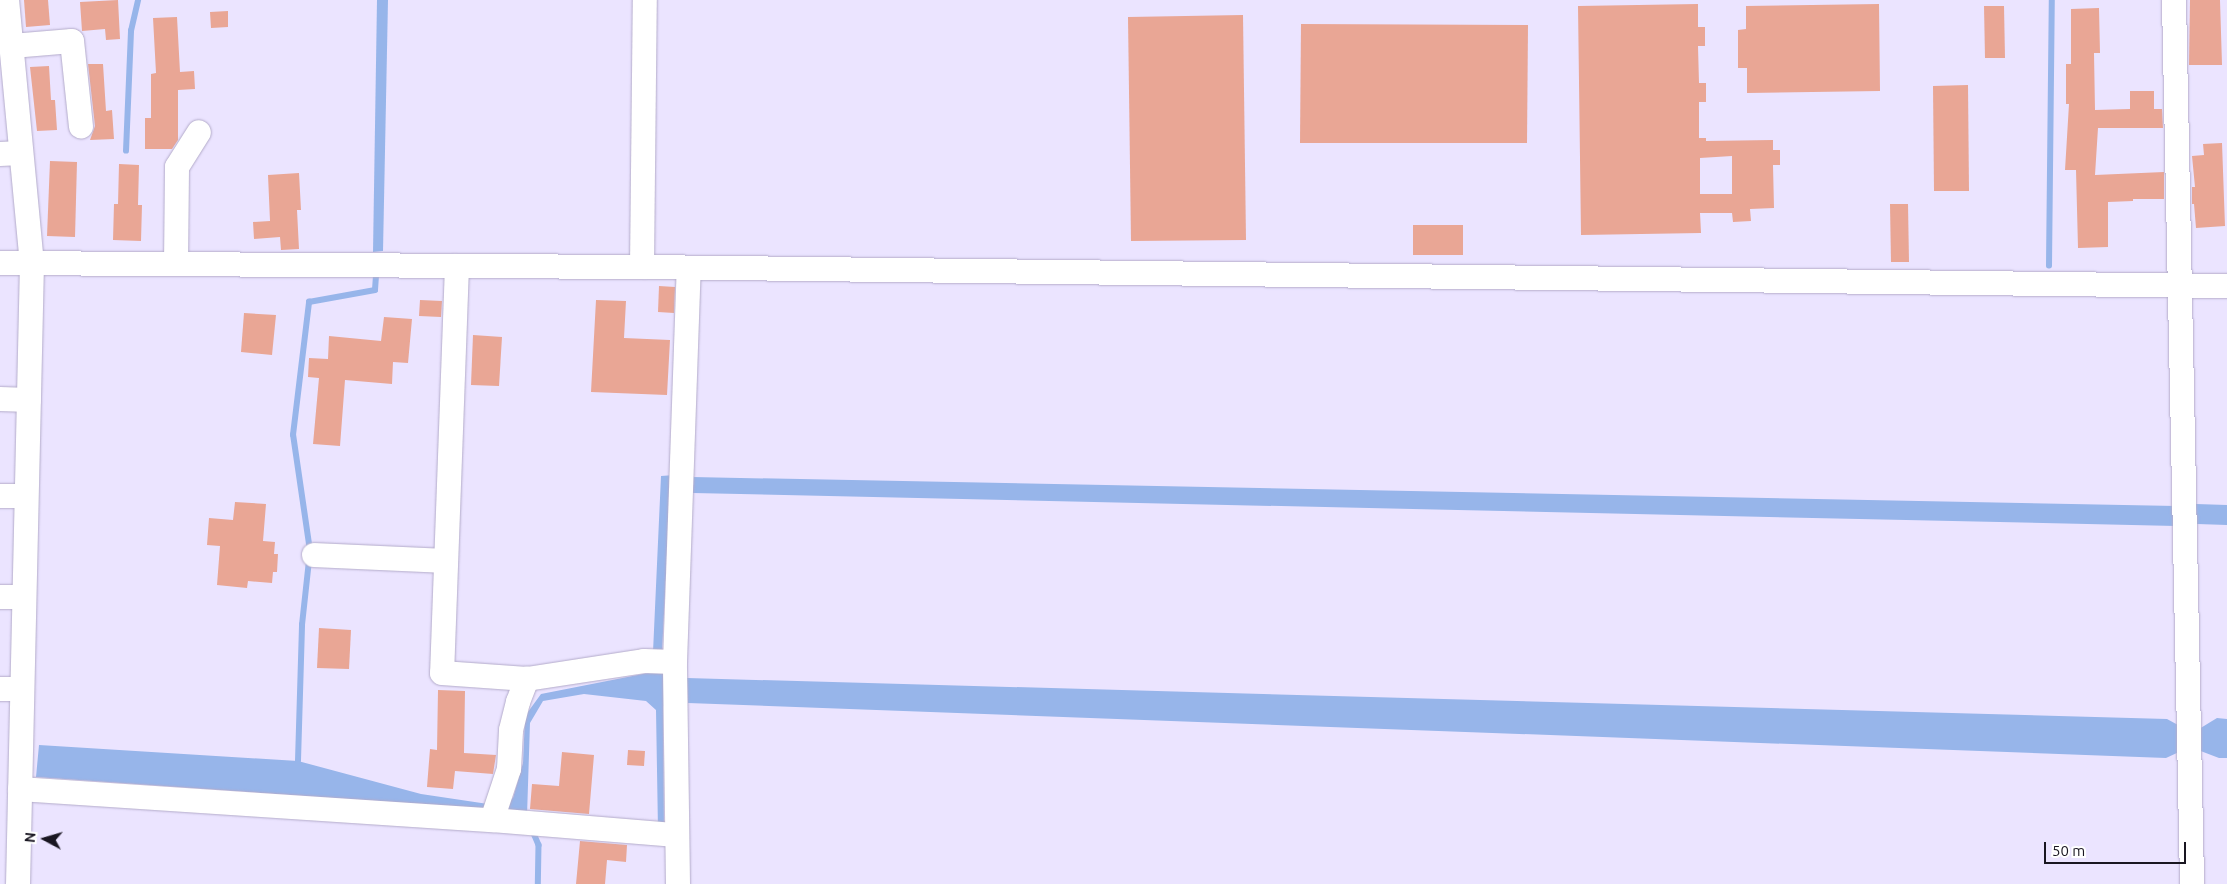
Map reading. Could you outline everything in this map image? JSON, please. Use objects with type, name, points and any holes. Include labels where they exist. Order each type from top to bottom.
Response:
[{"type":"street","points":[[7,0],[10,154],[32,262],[24,597],[11,689],[20,789],[18,884]]},
{"type":"street","points":[[2174,0],[2192,884]]},
{"type":"street","points":[[642,267],[645,1]]},
{"type":"street","points":[[7,43],[72,41],[80,127]]},
{"type":"street","points":[[176,264],[177,167],[199,132]]},
{"type":"street","points":[[0,263],[642,267],[2227,286]]},
{"type":"street","points":[[456,266],[442,673],[527,679],[644,661],[675,662]]},
{"type":"street","points":[[678,884],[675,662],[689,268]]},
{"type":"street","points":[[0,399],[29,400]]},
{"type":"street","points":[[0,496],[26,496]]},
{"type":"street","points":[[314,555],[446,561]]},
{"type":"street","points":[[0,597],[24,597]]},
{"type":"street","points":[[492,820],[509,769],[511,730],[518,702],[527,679]]},
{"type":"street","points":[[20,789],[492,820],[676,835]]},
{"type":"water","points":[[377,0],[388,0],[383,251],[373,252]]},
{"type":"water","points":[[675,475],[670,497],[662,652],[653,652],[661,476]]},
{"type":"water","points":[[692,477],[2176,506],[2176,526],[693,493]]},
{"type":"water","points":[[2196,504],[2227,505],[2227,525],[2197,524]]},
{"type":"water","points":[[663,670],[669,701],[663,707],[664,830],[658,830],[656,710],[646,701],[584,694],[543,701],[530,723],[527,816],[499,810],[501,804],[513,798],[523,763],[525,716],[541,694]]},
{"type":"water","points":[[687,678],[2167,719],[2178,725],[2179,752],[2166,758],[688,703]]},
{"type":"water","points":[[2217,718],[2227,719],[2227,758],[2219,758],[2198,750],[2199,729]]},
{"type":"water","points":[[39,745],[298,761],[421,794],[488,804],[487,809],[36,777]]},
{"type":"building","points":[[24,0],[48,0],[50,25],[26,27]]},
{"type":"building","points":[[118,0],[120,39],[106,40],[105,29],[82,31],[80,2]]},
{"type":"building","points":[[2190,0],[2220,0],[2222,65],[2189,65]]},
{"type":"building","points":[[1698,4],[1698,27],[1705,27],[1705,46],[1698,46],[1699,83],[1706,83],[1706,102],[1699,102],[1699,138],[1706,138],[1706,141],[1773,140],[1773,150],[1780,150],[1780,165],[1773,165],[1774,208],[1750,209],[1751,221],[1733,222],[1732,213],[1700,213],[1701,233],[1581,235],[1578,6]],"holes":[[[1732,156],[1732,194],[1700,194],[1700,158]]]},
{"type":"building","points":[[1879,4],[1880,91],[1747,93],[1747,68],[1738,68],[1738,30],[1746,29],[1746,6]]},
{"type":"building","points":[[1984,6],[2004,6],[2005,58],[1985,58]]},
{"type":"building","points":[[2099,8],[2100,53],[2094,53],[2095,110],[2130,109],[2130,91],[2154,91],[2154,109],[2162,109],[2163,128],[2098,128],[2095,175],[2164,172],[2164,199],[2133,199],[2133,201],[2108,202],[2108,247],[2078,248],[2076,170],[2065,170],[2069,104],[2066,104],[2066,64],[2071,64],[2071,9]]},
{"type":"building","points":[[228,11],[228,27],[211,28],[210,12]]},
{"type":"building","points":[[1243,15],[1246,240],[1131,241],[1128,17]]},
{"type":"building","points":[[177,17],[180,72],[194,71],[195,89],[178,90],[178,140],[172,149],[145,149],[145,118],[151,118],[151,74],[156,73],[153,18]]},
{"type":"building","points":[[1301,24],[1528,25],[1527,143],[1300,143]]},
{"type":"building","points":[[88,64],[103,64],[106,111],[112,110],[114,139],[90,140],[95,126]]},
{"type":"building","points":[[49,66],[51,100],[55,100],[57,130],[37,131],[30,67]]},
{"type":"building","points":[[1968,85],[1969,191],[1934,191],[1933,86]]},
{"type":"building","points":[[2222,143],[2225,226],[2196,228],[2194,204],[2192,204],[2192,187],[2195,187],[2192,156],[2204,155],[2203,144]]},
{"type":"building","points":[[50,161],[77,162],[75,237],[47,236]]},
{"type":"building","points":[[119,164],[139,165],[138,205],[142,205],[141,241],[113,240],[114,204],[118,204]]},
{"type":"building","points":[[299,173],[301,210],[297,210],[299,249],[281,250],[280,237],[254,239],[253,222],[270,221],[268,175]]},
{"type":"building","points":[[1890,204],[1908,204],[1909,262],[1891,262]]},
{"type":"building","points":[[1413,225],[1463,225],[1463,255],[1413,255]]},
{"type":"building","points":[[659,286],[675,287],[674,313],[658,312]]},
{"type":"building","points":[[420,300],[442,301],[441,317],[419,316]]},
{"type":"building","points":[[596,300],[626,301],[624,338],[670,340],[667,395],[591,392]]},
{"type":"building","points":[[244,313],[276,315],[272,355],[241,352]]},
{"type":"building","points":[[384,317],[412,319],[408,363],[393,362],[392,384],[345,380],[340,446],[313,444],[319,378],[308,377],[309,358],[328,359],[329,336],[381,341]]},
{"type":"building","points":[[473,335],[502,337],[499,386],[471,385]]},
{"type":"building","points":[[235,502],[266,504],[263,541],[275,542],[274,554],[278,554],[277,572],[273,572],[272,583],[248,581],[247,588],[217,585],[220,546],[207,545],[209,518],[233,520]]},
{"type":"building","points":[[319,628],[351,630],[349,669],[317,668]]},
{"type":"building","points":[[438,690],[465,691],[464,753],[496,755],[493,774],[455,771],[453,789],[427,787],[430,749],[437,750]]},
{"type":"building","points":[[628,750],[645,751],[644,766],[627,765]]},
{"type":"building","points":[[562,752],[594,755],[589,814],[530,809],[532,784],[559,786]]},
{"type":"building","points":[[580,841],[627,845],[626,862],[607,860],[605,884],[576,884]]},
{"type":"waterway","points":[[126,151],[131,31],[138,0]]},
{"type":"waterway","points":[[2049,266],[2052,0]]},
{"type":"waterway","points":[[298,761],[302,625],[310,551],[293,435],[309,302],[375,290],[376,276]]},
{"type":"waterway","points":[[533,831],[539,845],[538,884]]}]
